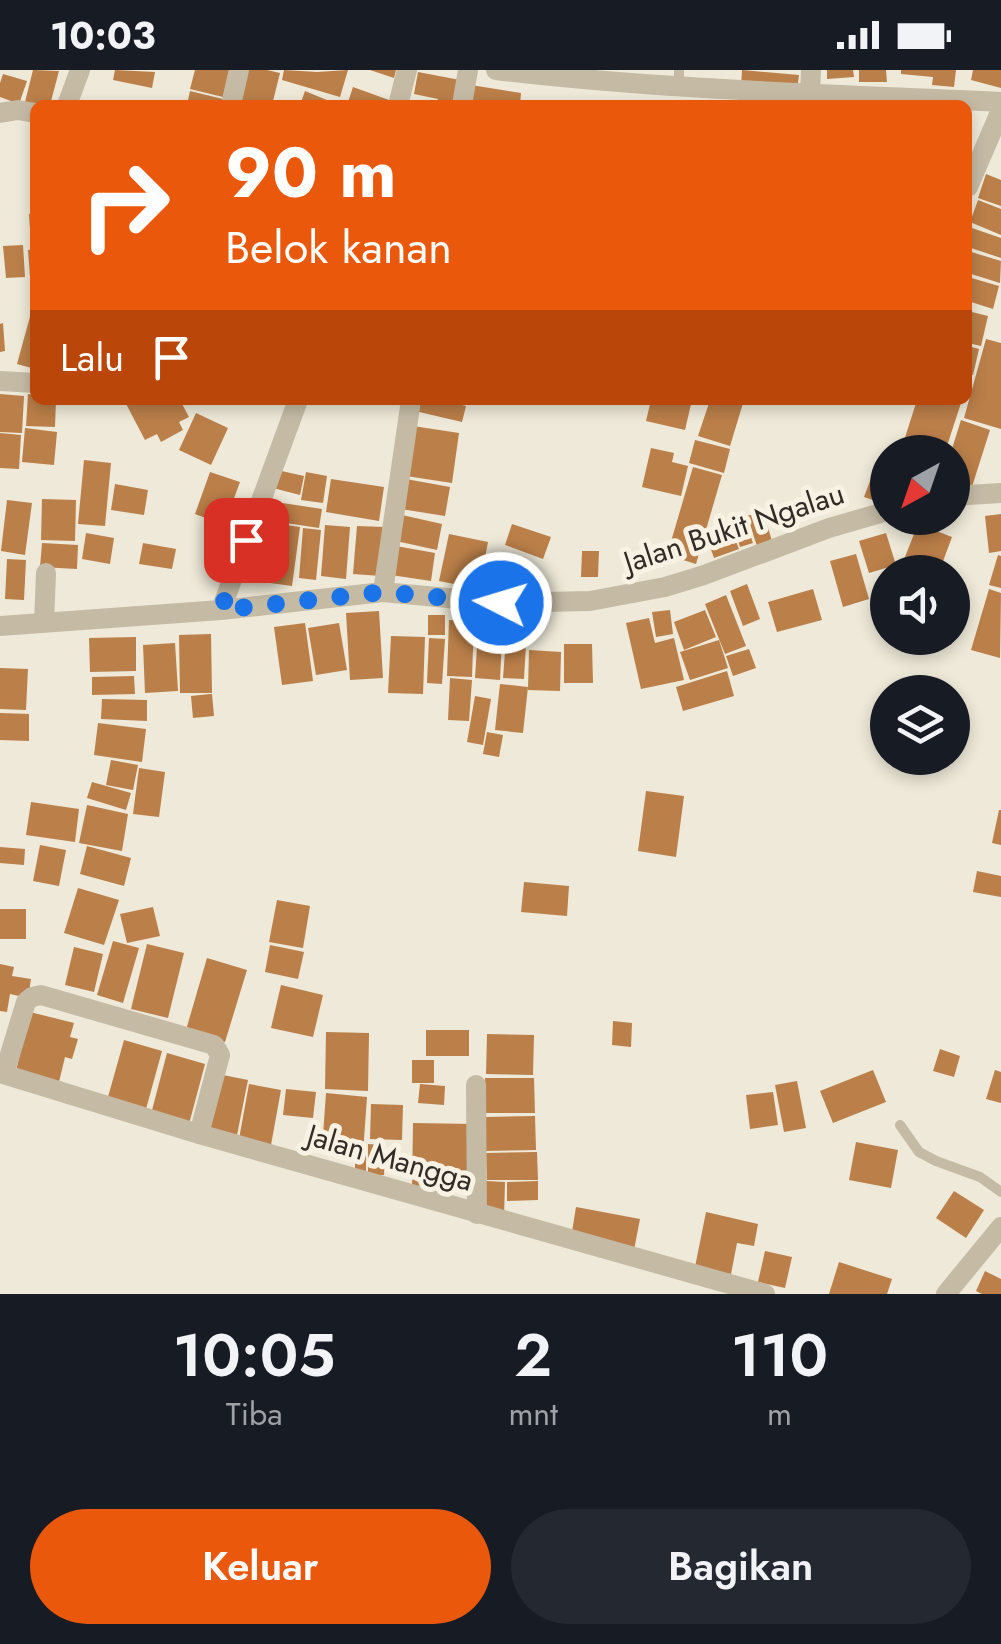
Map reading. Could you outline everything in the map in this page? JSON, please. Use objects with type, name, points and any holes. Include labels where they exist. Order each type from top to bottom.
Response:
[{"type":"street","points":[[69,100],[80,70]]},
{"type":"street","points":[[231,100],[239,70]]},
{"type":"street","points":[[399,100],[407,70]]},
{"type":"street","points":[[463,100],[468,70]]},
{"type":"street","points":[[496,70],[679,78],[874,100]]},
{"type":"street","points":[[810,94],[811,70]]},
{"type":"street","points":[[972,102],[1001,102]]},
{"type":"street","points":[[972,179],[1001,110]]},
{"type":"street","points":[[0,113],[30,112]]},
{"type":"street","points":[[0,382],[30,384]]},
{"type":"street","points":[[221,610],[296,405]]},
{"type":"street","points":[[383,592],[409,405]]},
{"type":"street","points":[[970,495],[1001,493]]},
{"type":"street","name":"Jalan Bukit Ngalau","points":[[0,626],[221,610],[383,592],[501,603],[590,601],[704,575],[870,516]]},
{"type":"street","points":[[44,623],[46,573]]},
{"type":"street","points":[[2,1073],[26,1002],[42,994],[214,1046],[220,1055],[199,1134]]},
{"type":"street","name":"Jalan Mangga","points":[[2,1073],[199,1134],[766,1294]]},
{"type":"street","points":[[476,1084],[477,1214]]},
{"type":"street","points":[[946,1294],[1001,1227]]},
{"type":"lane","points":[[900,1125],[919,1152],[980,1177],[1001,1192]]},
{"type":"building","points":[[33,70],[59,71],[51,100],[30,100],[30,106],[24,106]]},
{"type":"building","points":[[115,70],[155,72],[152,88],[113,80]]},
{"type":"building","points":[[195,70],[229,70],[223,97],[190,89]]},
{"type":"building","points":[[247,70],[280,73],[273,100],[240,100]]},
{"type":"building","points":[[284,70],[348,70],[340,97],[282,80]]},
{"type":"building","points":[[370,70],[396,70],[394,78]]},
{"type":"building","points":[[742,70],[799,75],[797,91],[741,87]]},
{"type":"building","points":[[827,70],[853,70],[854,77],[827,79]]},
{"type":"building","points":[[859,70],[886,70],[887,82],[859,82]]},
{"type":"building","points":[[901,70],[956,70],[954,87],[932,85],[933,77],[901,74]]},
{"type":"building","points":[[973,70],[1001,70],[1001,88],[971,80]]},
{"type":"building","points":[[418,72],[460,80],[456,100],[414,94]]},
{"type":"building","points":[[3,74],[27,81],[19,104],[0,97]]},
{"type":"building","points":[[471,85],[521,93],[520,100],[469,100]]},
{"type":"building","points":[[353,87],[389,100],[349,100]]},
{"type":"building","points":[[190,91],[223,99],[223,100],[188,100]]},
{"type":"building","points":[[305,91],[327,100],[302,100]]},
{"type":"building","points":[[986,174],[1001,180],[1001,206],[978,198]]},
{"type":"building","points":[[978,200],[1001,209],[1001,235],[972,223]]},
{"type":"building","points":[[972,228],[1001,238],[1001,258],[972,248]]},
{"type":"building","points":[[23,245],[25,277],[6,278],[3,246]]},
{"type":"building","points":[[972,252],[1001,261],[1000,283],[972,274]]},
{"type":"building","points":[[972,278],[999,286],[993,309],[972,302]]},
{"type":"building","points":[[972,312],[988,316],[981,346],[972,344]]},
{"type":"building","points":[[30,317],[30,368],[17,364]]},
{"type":"building","points":[[3,323],[5,351],[0,352],[0,324]]},
{"type":"building","points":[[986,339],[1001,343],[1001,429],[964,418],[968,405],[972,405],[972,389]]},
{"type":"building","points":[[972,347],[979,349],[972,375]]},
{"type":"building","points":[[0,394],[24,396],[22,433],[0,432]]},
{"type":"building","points":[[28,394],[30,405],[56,405],[55,427],[26,426]]},
{"type":"building","points":[[127,405],[183,405],[189,417],[179,422],[183,430],[161,442],[157,434],[145,440]]},
{"type":"building","points":[[417,405],[466,406],[462,422],[415,411]]},
{"type":"building","points":[[650,405],[691,405],[685,430],[646,421]]},
{"type":"building","points":[[708,405],[742,405],[730,446],[698,436]]},
{"type":"building","points":[[915,405],[960,405],[951,435],[906,435]]},
{"type":"building","points":[[196,413],[228,428],[211,465],[179,450]]},
{"type":"building","points":[[961,420],[990,430],[970,493],[970,435],[956,435]]},
{"type":"building","points":[[413,426],[459,433],[452,483],[406,476]]},
{"type":"building","points":[[25,428],[57,432],[54,465],[22,462]]},
{"type":"building","points":[[0,433],[21,435],[19,469],[0,468]]},
{"type":"building","points":[[695,440],[730,449],[724,473],[689,463]]},
{"type":"building","points":[[651,448],[674,453],[672,462],[688,466],[681,496],[642,487]]},
{"type":"building","points":[[84,460],[111,463],[105,526],[78,524]]},
{"type":"building","points":[[693,467],[722,475],[696,564],[667,555]]},
{"type":"building","points":[[277,470],[304,476],[300,495],[273,488]]},
{"type":"building","points":[[210,472],[240,482],[224,525],[195,514]]},
{"type":"building","points":[[306,472],[327,476],[323,503],[301,500]]},
{"type":"building","points":[[331,479],[384,487],[379,521],[326,512]]},
{"type":"building","points":[[406,479],[450,487],[445,516],[401,509]]},
{"type":"building","points":[[115,484],[148,490],[144,515],[111,510]]},
{"type":"building","points":[[42,499],[76,500],[75,541],[41,540]]},
{"type":"building","points":[[7,500],[32,503],[25,555],[1,551]]},
{"type":"building","points":[[276,502],[322,509],[319,528],[273,521]]},
{"type":"building","points":[[763,511],[772,541],[757,546],[747,516]]},
{"type":"building","points":[[1001,514],[1001,551],[989,553],[985,516]]},
{"type":"building","points":[[402,515],[442,524],[437,550],[396,541]]},
{"type":"building","points":[[744,517],[753,543],[740,547],[732,521]]},
{"type":"building","points":[[256,521],[300,527],[292,586],[248,580]]},
{"type":"building","points":[[728,521],[739,549],[714,558],[708,541],[716,539],[711,527]]},
{"type":"building","points":[[512,524],[551,537],[543,559],[505,545]]},
{"type":"building","points":[[325,525],[350,527],[346,579],[321,576]]},
{"type":"building","points":[[357,526],[384,527],[381,576],[353,574]]},
{"type":"building","points":[[303,528],[321,530],[316,580],[299,578]]},
{"type":"building","points":[[86,533],[114,538],[110,564],[82,559]]},
{"type":"building","points":[[449,534],[488,542],[479,589],[439,581]]},
{"type":"building","points":[[887,535],[893,555],[870,555],[869,573],[859,541]]},
{"type":"building","points":[[914,535],[952,537],[945,555],[906,555]]},
{"type":"building","points":[[42,543],[78,545],[77,569],[40,567]]},
{"type":"building","points":[[143,543],[176,549],[172,569],[139,564]]},
{"type":"building","points":[[396,546],[435,553],[431,581],[391,575]]},
{"type":"building","points":[[582,551],[599,551],[598,577],[581,577]]},
{"type":"building","points":[[856,554],[869,599],[843,607],[830,561]]},
{"type":"building","points":[[998,555],[1001,556],[1001,588],[989,585]]},
{"type":"building","points":[[7,559],[26,560],[24,600],[5,599]]},
{"type":"building","points":[[747,584],[760,619],[743,626],[730,591]]},
{"type":"building","points":[[813,589],[822,620],[777,632],[768,602]]},
{"type":"building","points":[[989,589],[1001,593],[1000,658],[971,650]]},
{"type":"building","points":[[726,595],[746,646],[725,654],[705,604]]},
{"type":"building","points":[[670,610],[673,634],[656,637],[652,612]]},
{"type":"building","points":[[705,610],[716,637],[684,650],[674,622]]},
{"type":"building","points":[[379,611],[383,678],[350,680],[346,613]]},
{"type":"building","points":[[428,615],[445,615],[445,635],[428,635]]},
{"type":"building","points":[[479,616],[503,618],[500,680],[475,678]]},
{"type":"building","points":[[649,618],[655,643],[674,638],[684,680],[641,689],[626,623]]},
{"type":"building","points":[[449,620],[474,621],[472,677],[447,676]]},
{"type":"building","points":[[305,623],[313,681],[282,685],[274,627]]},
{"type":"building","points":[[339,623],[347,670],[316,675],[308,628]]},
{"type":"building","points":[[507,625],[527,626],[524,679],[503,678]]},
{"type":"building","points":[[211,634],[212,693],[180,693],[179,635]]},
{"type":"building","points":[[391,636],[425,637],[423,694],[388,693]]},
{"type":"building","points":[[136,637],[136,671],[90,672],[89,638]]},
{"type":"building","points":[[429,638],[445,639],[442,684],[427,683]]},
{"type":"building","points":[[719,640],[728,668],[690,680],[680,652]]},
{"type":"building","points":[[175,643],[178,691],[145,693],[143,645]]},
{"type":"building","points":[[564,644],[592,644],[593,683],[564,683]]},
{"type":"building","points":[[749,649],[756,668],[733,676],[726,656]]},
{"type":"building","points":[[529,650],[561,652],[560,691],[528,690]]},
{"type":"building","points":[[0,668],[28,669],[26,710],[0,709]]},
{"type":"building","points":[[727,671],[734,696],[683,711],[676,687]]},
{"type":"building","points":[[134,676],[135,694],[92,695],[92,677]]},
{"type":"building","points":[[450,678],[472,680],[469,721],[448,720]]},
{"type":"building","points":[[500,684],[528,687],[523,733],[495,730]]},
{"type":"building","points":[[212,694],[214,716],[193,718],[191,696]]},
{"type":"building","points":[[475,696],[491,699],[483,745],[467,742]]},
{"type":"building","points":[[102,699],[147,700],[147,721],[101,719]]},
{"type":"building","points":[[0,713],[29,714],[29,741],[0,740]]},
{"type":"building","points":[[98,723],[146,729],[142,762],[94,755]]},
{"type":"building","points":[[487,732],[503,735],[499,757],[483,754]]},
{"type":"building","points":[[111,760],[138,765],[133,790],[106,785]]},
{"type":"building","points":[[139,768],[165,772],[159,817],[133,814]]},
{"type":"building","points":[[92,782],[131,793],[126,810],[87,798]]},
{"type":"building","points":[[646,791],[684,796],[676,857],[638,851]]},
{"type":"building","points":[[31,802],[79,809],[75,842],[26,835]]},
{"type":"building","points":[[87,805],[128,814],[122,851],[79,843]]},
{"type":"building","points":[[1001,810],[1001,845],[992,843]]},
{"type":"building","points":[[40,845],[66,850],[59,886],[33,881]]},
{"type":"building","points":[[87,846],[131,858],[124,886],[80,874]]},
{"type":"building","points":[[0,847],[25,849],[24,865],[0,863]]},
{"type":"building","points":[[977,871],[1001,876],[1001,897],[973,892]]},
{"type":"building","points":[[524,882],[569,886],[567,916],[521,912]]},
{"type":"building","points":[[78,888],[119,900],[104,945],[64,933]]},
{"type":"building","points":[[277,900],[310,906],[303,948],[269,942]]},
{"type":"building","points":[[153,907],[160,936],[127,943],[120,914]]},
{"type":"building","points":[[0,909],[26,909],[26,939],[0,939]]},
{"type":"building","points":[[113,941],[139,948],[123,1003],[97,995]]},
{"type":"building","points":[[147,944],[184,953],[168,1018],[131,1009]]},
{"type":"building","points":[[270,945],[304,952],[298,979],[265,972]]},
{"type":"building","points":[[74,947],[103,954],[94,992],[65,985]]},
{"type":"building","points":[[207,958],[247,970],[225,1042],[186,1030]]},
{"type":"building","points":[[0,964],[14,967],[12,976],[31,979],[28,998],[10,994],[7,1012],[0,1011]]},
{"type":"building","points":[[281,985],[323,995],[313,1037],[271,1028]]},
{"type":"building","points":[[30,1012],[74,1023],[70,1037],[78,1039],[72,1059],[65,1057],[59,1082],[16,1071]]},
{"type":"building","points":[[613,1021],[632,1023],[631,1047],[612,1045]]},
{"type":"building","points":[[426,1030],[469,1030],[469,1056],[426,1056]]},
{"type":"building","points":[[326,1032],[369,1033],[368,1091],[325,1089]]},
{"type":"building","points":[[487,1034],[534,1035],[533,1075],[486,1074]]},
{"type":"building","points":[[124,1040],[162,1051],[146,1109],[108,1097]]},
{"type":"building","points":[[940,1049],[960,1056],[954,1077],[933,1071]]},
{"type":"building","points":[[167,1053],[205,1064],[189,1124],[151,1114]]},
{"type":"building","points":[[412,1060],[434,1060],[434,1083],[412,1083]]},
{"type":"building","points":[[873,1070],[886,1102],[833,1123],[820,1091]]},
{"type":"building","points":[[995,1070],[1001,1072],[1001,1103],[986,1099]]},
{"type":"building","points":[[218,1074],[248,1080],[237,1135],[207,1129]]},
{"type":"building","points":[[485,1078],[534,1078],[535,1113],[486,1113]]},
{"type":"building","points":[[797,1081],[806,1128],[784,1132],[775,1085]]},
{"type":"building","points":[[249,1084],[281,1090],[271,1145],[239,1139]]},
{"type":"building","points":[[420,1084],[445,1086],[444,1105],[418,1103]]},
{"type":"building","points":[[286,1089],[316,1092],[313,1118],[283,1115]]},
{"type":"building","points":[[773,1092],[778,1125],[750,1129],[746,1095]]},
{"type":"building","points":[[326,1093],[367,1097],[363,1153],[322,1149]]},
{"type":"building","points":[[371,1104],[403,1105],[402,1140],[370,1139]]},
{"type":"building","points":[[535,1116],[536,1150],[486,1151],[485,1117]]},
{"type":"building","points":[[413,1123],[473,1124],[472,1191],[412,1190]]},
{"type":"building","points":[[856,1142],[898,1150],[891,1188],[849,1180]]},
{"type":"building","points":[[368,1144],[385,1145],[384,1175],[368,1175]]},
{"type":"building","points":[[537,1152],[538,1180],[487,1180],[486,1153]]},
{"type":"building","points":[[355,1154],[366,1155],[366,1173],[355,1173]]},
{"type":"building","points":[[486,1181],[505,1182],[504,1217],[485,1216]]},
{"type":"building","points":[[538,1181],[538,1200],[507,1201],[507,1182]]},
{"type":"building","points":[[954,1191],[984,1210],[966,1238],[936,1218]]},
{"type":"building","points":[[576,1207],[640,1219],[634,1250],[571,1238]]},
{"type":"building","points":[[706,1212],[758,1224],[754,1246],[737,1243],[731,1274],[695,1267]]},
{"type":"building","points":[[765,1251],[792,1257],[785,1288],[758,1282]]},
{"type":"building","points":[[839,1262],[892,1279],[887,1294],[829,1294]]},
{"type":"building","points":[[985,1271],[1001,1279],[1001,1294],[976,1291]]},
{"type":"route","points":[[246,540],[221,610],[383,592],[501,603]]}]
